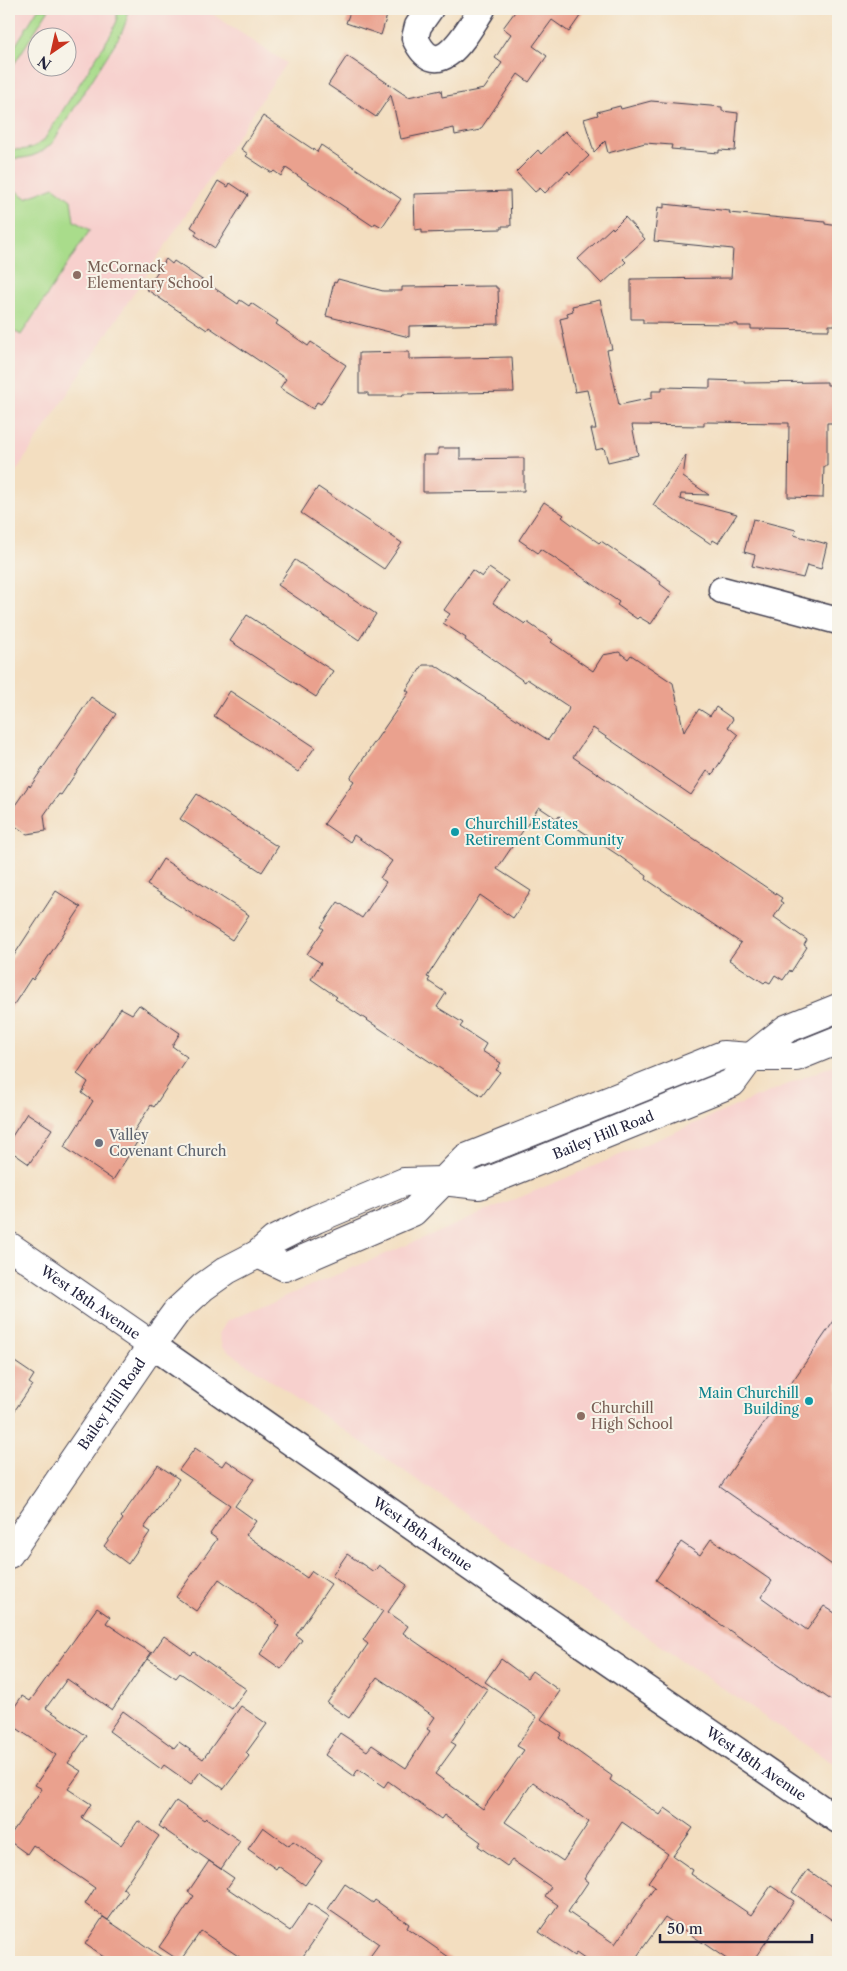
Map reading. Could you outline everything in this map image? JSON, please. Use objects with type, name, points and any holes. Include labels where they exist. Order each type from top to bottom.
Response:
[{"type":"main road","name":"Bailey Hill Road","points":[[9,1554],[177,1311],[203,1287],[227,1270],[258,1254],[285,1267],[413,1212],[442,1181],[480,1185],[732,1083],[752,1057],[786,1029],[838,1008]]},
{"type":"main road","points":[[752,1057],[796,1057],[838,1040]]},
{"type":"main road","name":"West 18th Avenue","points":[[9,1246],[152,1345]]},
{"type":"street","points":[[430,9],[418,26],[415,38],[420,50],[432,58],[446,57],[457,47],[482,9]]},
{"type":"street","points":[[722,590],[838,621]]},
{"type":"street","name":"West 18th Avenue","points":[[152,1345],[415,1529],[838,1820]]},
{"type":"shaded area","name":"McCornack Elementary School","points":[[9,9],[205,9],[286,63],[9,482]]},
{"type":"shaded area","name":"Churchill High School","points":[[838,1063],[838,1767],[222,1347],[219,1334],[227,1321]]},
{"type":"green space","points":[[38,9],[49,9],[37,28],[28,28],[28,42],[9,72],[9,56]]},
{"type":"green space","points":[[117,9],[127,9],[127,19],[122,32],[53,142],[49,147],[33,156],[9,158],[9,148],[27,149],[36,146],[44,140],[111,34],[117,21]]},
{"type":"green space","points":[[9,186],[26,198],[54,187],[71,200],[74,221],[90,230],[21,335],[9,328]]},
{"type":"building","points":[[351,9],[389,9],[381,35],[346,23]]},
{"type":"building","points":[[517,9],[585,9],[569,32],[552,20],[533,46],[547,56],[529,82],[518,74],[480,130],[455,135],[454,128],[401,139],[391,95],[376,117],[328,85],[347,56],[408,97],[441,90],[442,97],[484,89],[502,63],[495,58],[511,34],[503,28]]},
{"type":"building","points":[[651,101],[722,107],[722,111],[738,113],[735,151],[719,150],[719,153],[671,149],[672,145],[645,143],[608,153],[605,141],[594,152],[584,119],[598,115],[597,112],[620,106],[621,109]]},
{"type":"building","points":[[263,116],[317,152],[321,145],[401,199],[382,227],[375,223],[373,226],[286,168],[281,176],[274,171],[272,173],[246,156],[248,154],[241,149]]},
{"type":"building","points":[[565,131],[589,156],[570,174],[568,171],[545,193],[540,188],[535,192],[516,172],[538,150],[541,154]]},
{"type":"building","points":[[218,181],[228,187],[230,183],[248,195],[215,248],[195,235],[197,231],[191,227]]},
{"type":"building","points":[[510,191],[511,226],[502,226],[502,229],[455,230],[455,232],[422,233],[422,229],[415,230],[414,194]]},
{"type":"building","points":[[664,204],[730,211],[729,213],[825,222],[825,224],[838,226],[835,287],[838,287],[838,325],[829,325],[829,330],[751,329],[751,326],[738,326],[738,324],[643,323],[643,319],[631,319],[631,279],[731,278],[733,249],[654,241],[658,207],[664,208]]},
{"type":"building","points":[[625,217],[645,239],[623,259],[626,262],[602,284],[578,259]]},
{"type":"building","points":[[166,259],[172,264],[174,261],[238,304],[240,300],[249,306],[251,303],[278,321],[276,324],[308,346],[311,342],[346,365],[321,404],[317,402],[313,409],[280,388],[286,379],[209,327],[207,330],[146,289]]},
{"type":"building","points":[[338,279],[383,291],[402,291],[402,287],[496,286],[498,288],[499,324],[409,326],[409,337],[326,316],[334,282],[336,283]]},
{"type":"building","points":[[600,300],[612,349],[607,350],[619,405],[652,398],[652,391],[662,391],[662,387],[710,388],[710,380],[744,381],[744,383],[827,382],[827,385],[836,385],[836,423],[827,423],[827,466],[824,466],[823,498],[788,497],[789,423],[704,422],[704,426],[632,425],[638,455],[608,462],[604,448],[596,450],[591,429],[596,429],[587,390],[575,392],[560,319],[568,317],[567,313],[573,311],[572,306]]},
{"type":"building","points":[[409,352],[409,359],[512,357],[514,392],[403,394],[402,396],[368,396],[368,393],[359,393],[359,353]]},
{"type":"building","points":[[438,448],[460,448],[460,459],[524,458],[524,491],[423,492],[423,455],[438,455]]},
{"type":"building","points":[[686,455],[683,477],[709,495],[681,494],[680,499],[737,514],[718,543],[713,540],[711,544],[653,505]]},
{"type":"building","points":[[318,487],[402,543],[384,569],[301,513]]},
{"type":"building","points":[[544,502],[564,515],[562,517],[574,526],[599,543],[601,541],[661,582],[660,584],[672,593],[651,624],[639,617],[637,619],[617,605],[619,602],[553,557],[540,549],[538,553],[519,540]]},
{"type":"building","points":[[753,519],[796,530],[794,535],[827,544],[821,569],[807,565],[803,578],[752,566],[755,555],[744,552]]},
{"type":"building","points":[[295,560],[376,614],[359,640],[278,585]]},
{"type":"building","name":"Churchill Estates Retirement Community","points":[[489,568],[508,581],[493,603],[525,624],[527,622],[553,640],[551,642],[593,671],[603,655],[619,652],[628,659],[631,655],[673,683],[684,732],[699,709],[710,716],[716,707],[733,719],[728,727],[738,735],[712,775],[707,771],[691,795],[593,728],[573,757],[782,898],[780,901],[783,903],[774,917],[807,940],[804,945],[807,947],[791,972],[790,970],[783,980],[775,975],[770,983],[766,981],[764,983],[729,960],[741,943],[646,879],[647,876],[618,855],[559,816],[557,819],[539,807],[497,869],[531,891],[513,918],[480,895],[427,977],[430,978],[428,981],[446,993],[437,1007],[463,1023],[460,1027],[486,1044],[482,1051],[501,1063],[496,1070],[500,1072],[482,1096],[335,999],[337,997],[311,979],[321,963],[307,954],[324,929],[321,927],[338,902],[362,918],[386,882],[380,878],[392,861],[354,835],[350,842],[324,824],[354,781],[350,778],[409,692],[406,690],[423,665],[435,665],[548,740],[568,711],[569,707],[527,679],[525,682],[443,623],[450,614],[444,610],[472,570],[482,577]]},
{"type":"building","points":[[247,615],[333,671],[316,697],[230,641]]},
{"type":"building","points":[[230,691],[315,747],[298,772],[214,716]]},
{"type":"building","points":[[91,697],[116,714],[61,795],[59,794],[44,815],[46,831],[27,834],[9,822],[9,814],[29,785],[30,787]]},
{"type":"building","points":[[197,794],[278,847],[262,872],[180,819]]},
{"type":"building","points":[[163,859],[249,915],[232,940],[147,885]]},
{"type":"building","points":[[56,891],[81,907],[33,980],[31,978],[9,1012],[9,963]]},
{"type":"building","points":[[139,1005],[180,1033],[172,1046],[187,1057],[154,1107],[151,1105],[134,1131],[141,1136],[113,1180],[64,1147],[93,1101],[82,1093],[88,1082],[77,1074],[121,1008],[132,1014]]},
{"type":"building","points":[[27,1113],[52,1129],[29,1164],[9,1150],[9,1141]]},
{"type":"building","name":"Main Churchill Building","points":[[838,1315],[838,1569],[720,1487]]},
{"type":"building","points":[[9,1358],[34,1375],[29,1383],[32,1385],[9,1419]]},
{"type":"building","points":[[195,1448],[222,1466],[226,1460],[254,1479],[235,1506],[256,1521],[246,1535],[307,1578],[312,1571],[331,1584],[296,1635],[302,1640],[281,1669],[260,1654],[279,1626],[275,1623],[277,1620],[219,1579],[196,1611],[176,1597],[217,1539],[210,1534],[230,1505],[179,1470]]},
{"type":"building","points":[[158,1465],[179,1479],[144,1528],[150,1532],[128,1564],[104,1546],[123,1519],[121,1517]]},
{"type":"building","points":[[711,1539],[772,1581],[761,1597],[807,1630],[824,1606],[838,1615],[838,1689],[831,1700],[656,1580],[681,1542],[700,1555]]},
{"type":"building","points":[[347,1554],[374,1572],[379,1565],[407,1585],[388,1612],[408,1626],[403,1633],[463,1675],[487,1689],[451,1742],[456,1745],[435,1774],[483,1809],[524,1750],[517,1746],[537,1717],[485,1682],[501,1659],[527,1678],[532,1671],[560,1691],[541,1719],[562,1733],[559,1738],[612,1776],[610,1780],[660,1815],[665,1808],[693,1828],[673,1856],[693,1870],[691,1874],[751,1915],[771,1886],[794,1901],[752,1962],[731,1962],[665,1917],[633,1962],[589,1962],[576,1953],[574,1956],[539,1932],[558,1905],[545,1896],[551,1887],[512,1860],[507,1866],[478,1846],[481,1842],[444,1815],[441,1819],[388,1781],[384,1787],[358,1769],[354,1776],[325,1755],[340,1733],[367,1751],[372,1745],[406,1768],[430,1731],[427,1729],[435,1717],[377,1677],[349,1718],[327,1703],[368,1644],[363,1640],[383,1611],[332,1576]],"holes":[[[533,1782],[589,1822],[563,1861],[505,1822]],[[622,1822],[668,1854],[648,1882],[655,1887],[615,1944],[568,1912],[588,1882],[584,1879]]]},
{"type":"building","points":[[97,1608],[110,1617],[106,1623],[151,1653],[112,1710],[67,1679],[46,1708],[87,1736],[68,1763],[81,1771],[68,1789],[91,1804],[82,1818],[121,1845],[138,1821],[159,1836],[123,1888],[128,1892],[108,1920],[85,1904],[95,1888],[33,1845],[27,1854],[9,1841],[9,1837],[42,1789],[35,1785],[56,1755],[9,1723],[9,1715],[22,1696],[30,1701]]},
{"type":"building","points":[[164,1636],[191,1655],[194,1652],[246,1689],[232,1709],[180,1673],[176,1678],[148,1659]]},
{"type":"building","points":[[241,1706],[267,1724],[246,1753],[249,1756],[224,1789],[200,1772],[191,1784],[164,1765],[161,1769],[109,1731],[123,1711],[174,1748],[179,1742],[203,1759]]},
{"type":"building","points":[[176,1801],[240,1841],[221,1869],[159,1826]]},
{"type":"building","points":[[263,1827],[289,1846],[293,1841],[322,1861],[305,1885],[278,1866],[276,1869],[248,1849]]},
{"type":"building","points":[[209,1861],[234,1878],[227,1888],[290,1931],[309,1903],[330,1917],[299,1962],[247,1962],[201,1931],[180,1961],[159,1947],[194,1896],[188,1892]]},
{"type":"building","points":[[808,1870],[838,1891],[838,1924],[792,1892]]},
{"type":"building","points":[[345,1884],[373,1903],[375,1900],[409,1924],[407,1928],[456,1962],[366,1962],[379,1944],[328,1909]]},
{"type":"building","points":[[103,1917],[169,1962],[111,1962],[85,1944]]},
{"type":"place","name":"McCornack Elementary School","points":[[77,275]]},
{"type":"place","name":"Churchill Estates Retirement Community","points":[[455,832]]},
{"type":"place","name":"Valley Covenant Church","points":[[99,1143]]},
{"type":"place","name":"Main Churchill Building","points":[[809,1401]]},
{"type":"place","name":"Churchill High School","points":[[581,1416]]}]
